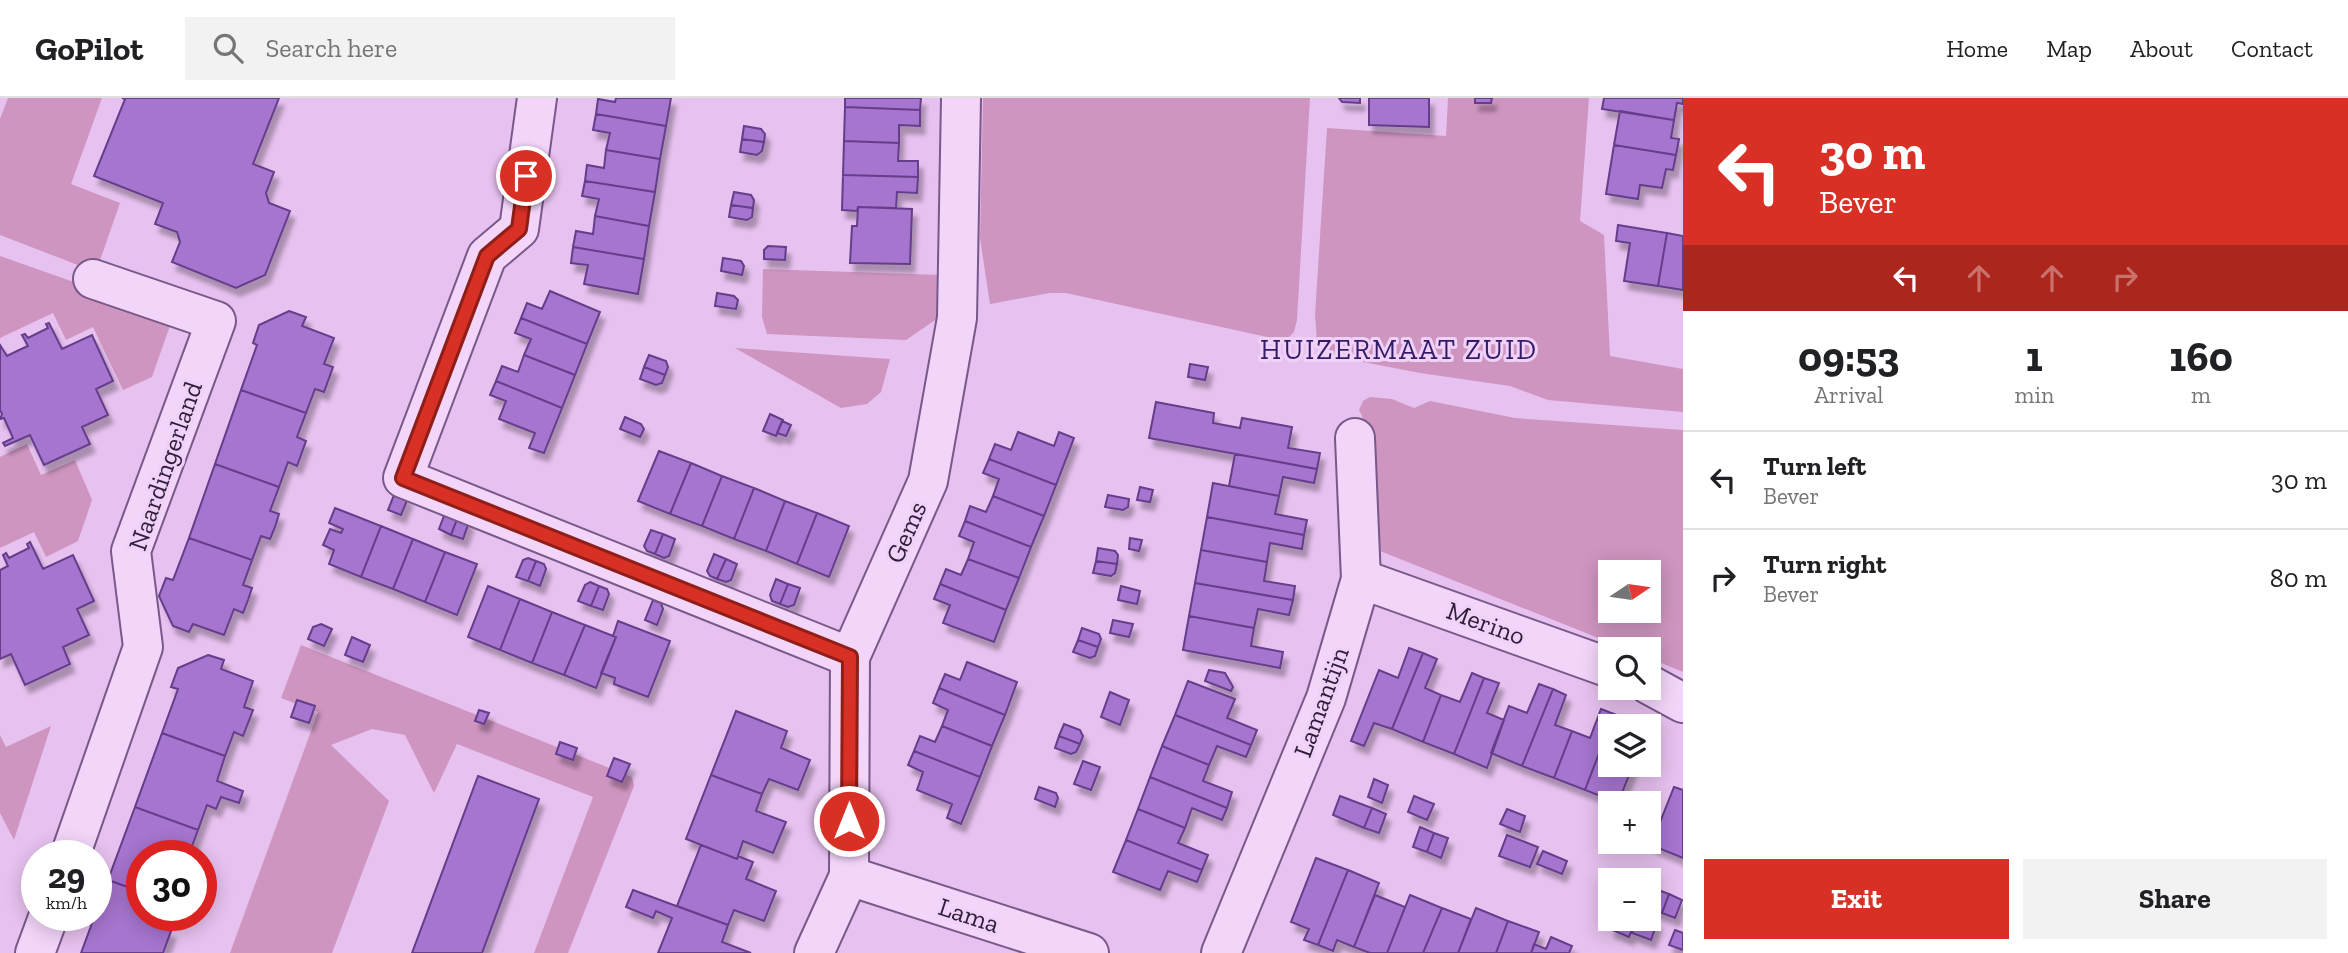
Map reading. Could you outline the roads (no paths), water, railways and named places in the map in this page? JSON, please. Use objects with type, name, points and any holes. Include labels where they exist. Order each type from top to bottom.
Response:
[{"type":"street","points":[[537,98],[519,229],[487,256],[403,478],[850,657]]},
{"type":"street","name":"Gems","points":[[814,953],[849,876],[850,657],[928,481],[957,318],[961,98]]},
{"type":"street","name":"Naardingerland","points":[[76,840],[143,647],[131,551],[216,321],[93,279]]},
{"type":"street","name":"Lamantijn","points":[[1222,953],[1326,698],[1361,579],[1355,438]]},
{"type":"street","name":"Merino","points":[[1361,579],[1598,664]]},
{"type":"street","points":[[1661,691],[1683,703]]},
{"type":"street","name":"Lama","points":[[849,876],[1089,953]]},
{"type":"street","points":[[36,953],[44,931]]},
{"type":"district","name":"HUIZERMAAT ZUID","points":[[1399,349]]}]
